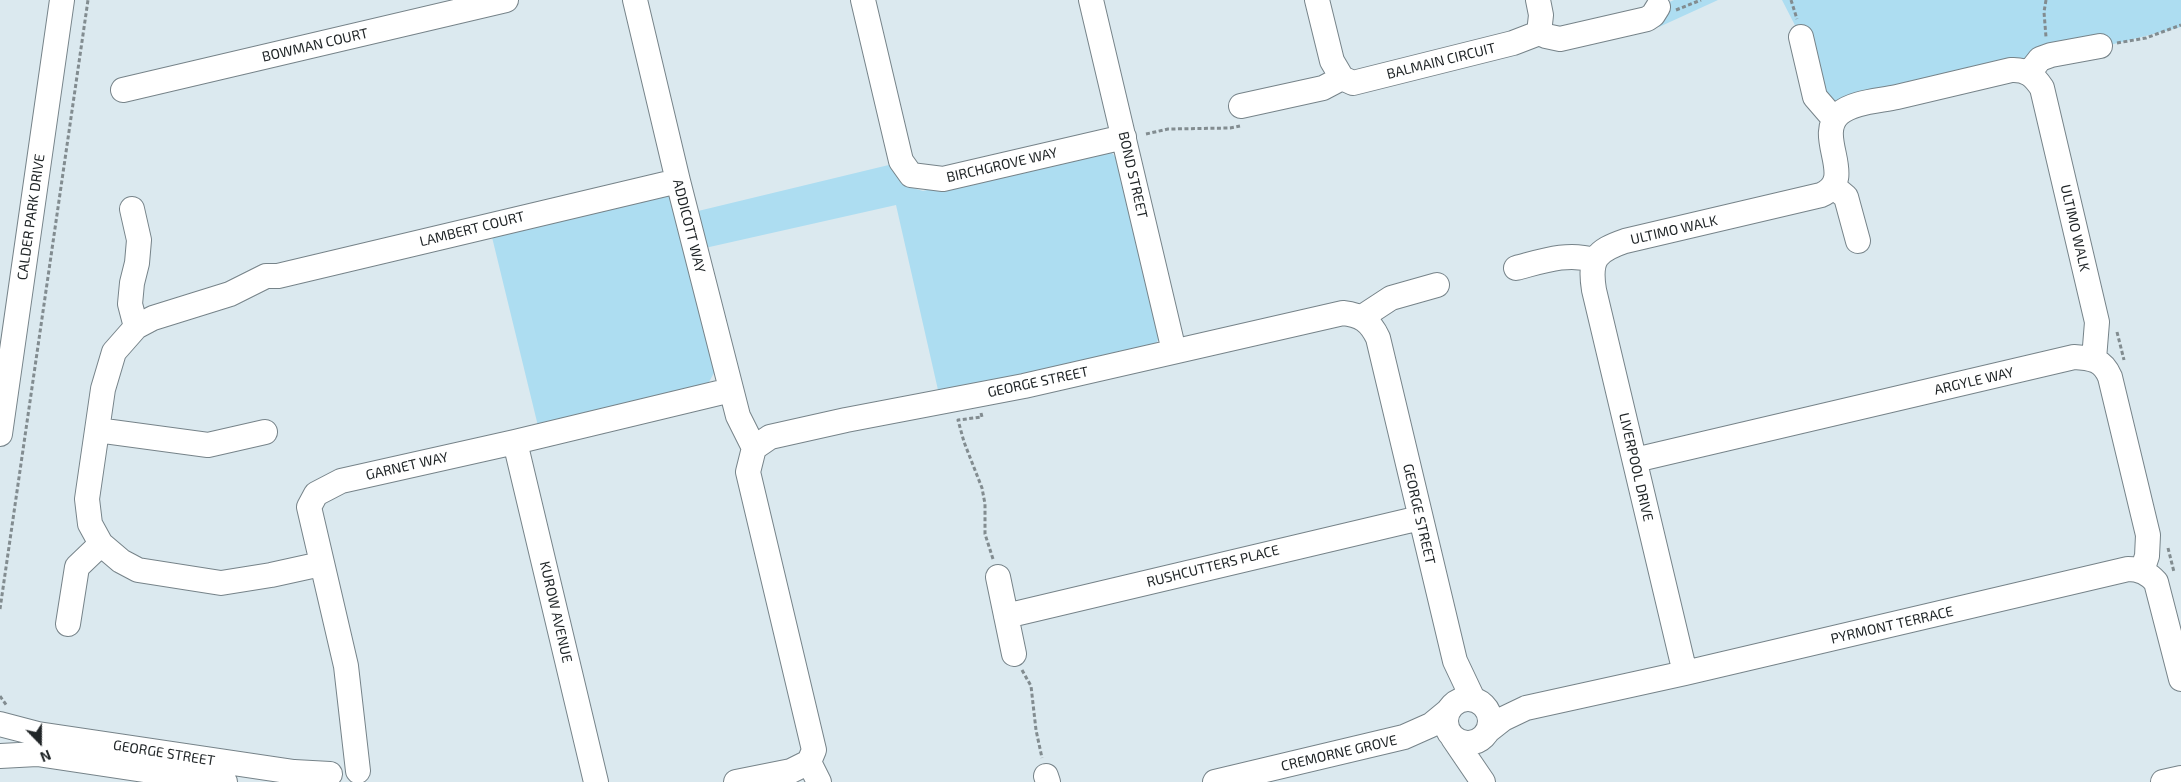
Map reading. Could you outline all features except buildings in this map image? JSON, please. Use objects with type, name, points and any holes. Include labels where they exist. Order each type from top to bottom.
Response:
[{"type":"street","name":"CALDER PARK DRIVE","points":[[0,434],[62,0]]},
{"type":"street","name":"BOWMAN COURT","points":[[123,90],[506,0]]},
{"type":"street","name":"ADDICOTT WAY","points":[[635,0],[678,181],[731,390],[738,416],[754,448]]},
{"type":"street","name":"BIRCHGROVE WAY","points":[[863,0],[901,161],[911,175],[942,179],[1135,135]]},
{"type":"street","name":"BOND STREET","points":[[1091,0],[1135,135],[1174,351]]},
{"type":"street","points":[[1244,116],[1323,88],[1342,78],[1332,61],[1317,0]]},
{"type":"street","points":[[1538,0],[1541,14],[1539,33],[1553,38],[1569,37],[1647,19],[1653,15],[1658,7]]},
{"type":"street","name":"BALMAIN CIRCUIT","points":[[1342,78],[1353,83],[1513,43],[1539,33]]},
{"type":"street","points":[[1801,37],[1815,97],[1834,119]]},
{"type":"street","points":[[1858,241],[1846,197],[1833,186],[1837,171],[1830,131],[1834,119],[1848,109],[1877,101],[2011,70],[2020,69],[2029,73],[2040,59],[2051,55],[2100,46]]},
{"type":"street","name":"ULTIMO WALK","points":[[2029,73],[2042,88],[2097,322],[2094,359]]},
{"type":"street","name":"LAMBERT COURT","points":[[136,327],[153,318],[230,294],[266,276],[278,276],[678,181]]},
{"type":"street","name":"ULTIMO WALK","points":[[1594,260],[1603,250],[1625,241],[1813,198],[1828,192],[1833,186]]},
{"type":"street","points":[[132,209],[139,240],[130,304],[136,327],[114,352],[103,388],[86,499],[90,524],[101,544],[121,561],[138,570],[221,582],[271,575],[321,564]]},
{"type":"street","points":[[1516,268],[1565,256],[1594,260]]},
{"type":"street","name":"LIVERPOOL DRIVE","points":[[1594,260],[1592,276],[1594,290],[1685,673]]},
{"type":"street","points":[[1362,317],[1391,298],[1437,285]]},
{"type":"street","name":"GEORGE STREET","points":[[754,448],[770,437],[846,420],[978,395],[1327,316],[1343,313],[1362,317],[1369,322],[1378,338],[1454,661],[1477,701]]},
{"type":"street","name":"ARGYLE WAY","points":[[1634,460],[2074,358],[2094,359]]},
{"type":"street","points":[[2094,359],[2102,363],[2110,377],[2148,535],[2147,556],[2142,571],[2150,575],[2156,582],[2181,679]]},
{"type":"street","name":"GARNET WAY","points":[[343,776],[352,724],[346,666],[309,507],[316,494],[341,481],[515,442],[731,390]]},
{"type":"street","points":[[97,430],[182,443],[208,444],[264,432]]},
{"type":"street","name":"KUROW AVENUE","points":[[515,442],[596,782]]},
{"type":"street","points":[[736,782],[791,771],[814,772],[814,750],[748,472],[754,448]]},
{"type":"street","name":"RUSHCUTTERS PLACE","points":[[1006,616],[1420,518]]},
{"type":"street","points":[[68,624],[77,567],[101,544]]},
{"type":"street","name":"PYRMONT TERRACE","points":[[1487,732],[1503,719],[1526,708],[1685,673],[2128,569],[2142,571]]},
{"type":"street","points":[[998,577],[1014,654]]},
{"type":"street","name":"GEORGE STREET","points":[[1449,709],[1454,661]]},
{"type":"street","points":[[1461,700],[1477,701],[1490,715],[1482,751],[1484,782],[1452,737],[1446,724],[1449,709],[1461,700]]},
{"type":"street","name":"PYRMONT TERRACE","points":[[1477,701],[1498,706],[1526,708]]},
{"type":"street","name":"CREMORNE GROVE","points":[[1215,782],[1404,737],[1431,725],[1449,709]]},
{"type":"street","name":"GEORGE STREET","points":[[0,724],[38,734],[294,772],[343,776]]},
{"type":"street","points":[[1452,737],[1467,744],[1481,740],[1487,732]]},
{"type":"street","name":"CREMORNE GROVE","points":[[1404,737],[1452,737]]},
{"type":"street","name":"GEORGE STREET","points":[[0,756],[37,754],[130,775],[225,782]]},
{"type":"street","points":[[2162,782],[2181,778]]},
{"type":"path","points":[[0,609],[88,0]]},
{"type":"path","points":[[2100,46],[2146,38],[2181,25]]},
{"type":"path","points":[[1135,135],[1168,130],[1230,128],[1244,116]]},
{"type":"path","points":[[978,395],[982,417],[958,420],[964,442],[982,488],[985,504],[985,534],[998,577]]},
{"type":"path","points":[[1014,654],[1031,686],[1036,730],[1047,779]]},
{"type":"shaded area","points":[[1674,0],[1718,0],[1659,27],[1658,7]]},
{"type":"shaded area","points":[[1782,0],[2181,0],[2181,27],[2011,70],[1834,119],[1801,37]]},
{"type":"shaded area","points":[[1099,150],[1111,152],[1121,163],[1162,327],[1157,342],[1146,348],[1025,378],[938,390],[896,205],[705,248],[694,212],[897,163],[906,186],[923,191]]},
{"type":"shaded area","points":[[658,191],[674,198],[715,371],[709,382],[698,388],[538,426],[491,233]]}]
